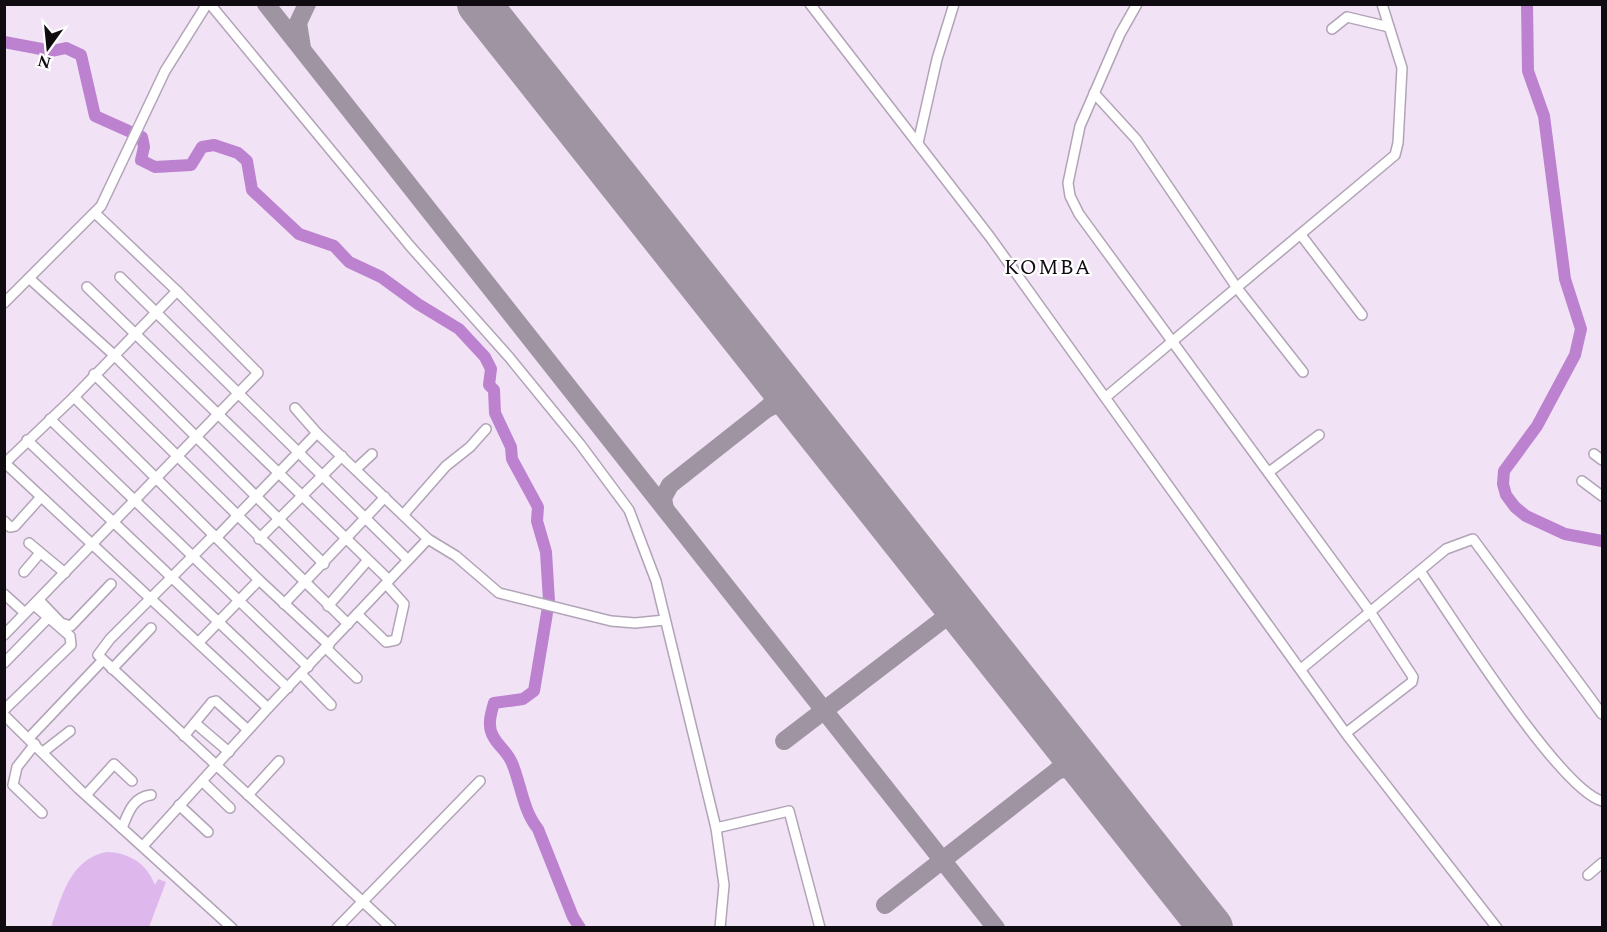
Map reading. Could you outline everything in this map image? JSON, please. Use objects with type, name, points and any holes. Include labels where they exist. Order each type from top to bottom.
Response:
[{"type":"street","points":[[810,4],[918,143],[1106,397],[1346,733],[1497,927]]},
{"type":"street","points":[[918,143],[937,59],[954,4]]},
{"type":"street","points":[[1137,4],[1120,34],[1080,126],[1069,168],[1070,196],[1079,214],[1174,340],[1371,613],[1413,680],[1346,733]]},
{"type":"street","points":[[1106,397],[1396,153],[1402,68],[1382,4]]},
{"type":"street","points":[[4,303],[95,213],[111,189],[139,122],[174,54],[207,5],[423,261],[509,357],[619,494],[635,522],[650,561],[716,828],[724,885],[720,927]]},
{"type":"street","points":[[1332,29],[1347,17],[1389,27]]},
{"type":"street","points":[[1094,93],[1136,139],[1237,288],[1303,372]]},
{"type":"street","points":[[4,635],[132,501],[239,394],[257,371],[95,213]]},
{"type":"street","points":[[1301,235],[1362,315]]},
{"type":"street","points":[[120,277],[297,454],[408,560]]},
{"type":"street","points":[[30,279],[114,355],[324,564]]},
{"type":"street","points":[[87,287],[368,560],[404,604],[396,640],[386,642],[357,614]]},
{"type":"street","points":[[177,291],[74,397],[5,462],[268,708]]},
{"type":"street","points":[[94,374],[259,539],[348,624]]},
{"type":"street","points":[[74,397],[328,646],[357,678]]},
{"type":"street","points":[[295,408],[317,433],[429,539],[456,556],[499,593],[611,621],[635,623],[665,620]]},
{"type":"street","points":[[50,419],[132,501],[239,601],[304,670],[332,705]]},
{"type":"street","points":[[403,515],[446,466],[470,447],[486,429]]},
{"type":"street","points":[[317,433],[236,516],[151,597],[99,652],[112,669],[391,927]]},
{"type":"street","points":[[1269,471],[1318,435]]},
{"type":"street","points":[[27,440],[288,688]]},
{"type":"street","points":[[356,470],[372,454]]},
{"type":"street","points":[[1594,454],[1602,460]]},
{"type":"street","points":[[259,539],[342,456]]},
{"type":"street","points":[[1582,481],[1602,496]]},
{"type":"street","points":[[4,521],[10,526],[15,526],[41,497]]},
{"type":"street","points":[[284,604],[385,497]]},
{"type":"street","points":[[143,846],[268,708],[429,539]]},
{"type":"street","points":[[1301,669],[1446,549],[1473,539],[1602,714]]},
{"type":"street","points":[[29,543],[65,573]]},
{"type":"street","points":[[24,572],[40,553]]},
{"type":"street","points":[[328,606],[368,560]]},
{"type":"street","points":[[1420,571],[1538,739],[1580,786],[1602,801]]},
{"type":"street","points":[[200,642],[259,580]]},
{"type":"street","points":[[36,603],[61,623],[71,626],[111,584]]},
{"type":"street","points":[[4,594],[25,613]]},
{"type":"street","points":[[4,710],[71,645],[70,636],[48,618],[36,603]]},
{"type":"street","points":[[4,663],[48,618]]},
{"type":"street","points":[[112,669],[151,628]]},
{"type":"street","points":[[42,813],[13,785],[16,767],[32,741],[103,660]]},
{"type":"street","points":[[184,736],[212,702],[216,701],[248,730]]},
{"type":"street","points":[[4,715],[86,795],[232,927]]},
{"type":"street","points":[[195,723],[229,752]]},
{"type":"street","points":[[43,752],[69,731]]},
{"type":"street","points":[[248,795],[279,761]]},
{"type":"street","points":[[86,795],[114,765],[132,781]]},
{"type":"street","points":[[202,781],[230,808]]},
{"type":"street","points":[[337,927],[480,781]]},
{"type":"street","points":[[122,828],[136,800],[151,795]]},
{"type":"street","points":[[180,806],[208,832]]},
{"type":"street","points":[[716,828],[789,811],[820,927]]},
{"type":"street","points":[[1588,875],[1602,863]]},
{"type":"shaded area","points":[[106,852],[122,854],[142,865],[155,885],[158,879],[166,882],[149,927],[51,927],[63,892],[75,871],[93,856]]},
{"type":"waterway","points":[[1527,4],[1528,71],[1544,116],[1565,279],[1581,329],[1575,355],[1537,426],[1504,471],[1503,484],[1506,495],[1526,516],[1565,534],[1602,541]]},
{"type":"waterway","points":[[4,42],[52,51],[66,48],[81,55],[95,116],[142,137],[144,147],[141,160],[155,167],[191,165],[202,147],[214,145],[238,153],[247,161],[252,190],[299,234],[334,246],[349,262],[381,277],[418,304],[459,329],[485,357],[491,369],[489,385],[494,390],[495,413],[511,447],[512,459],[538,507],[537,521],[546,552],[549,601],[534,691],[523,699],[494,703],[490,728],[495,740],[512,763],[529,814],[538,829],[573,917],[580,928]]},
{"type":"taxiway","points":[[266,4],[996,928]]},
{"type":"taxiway","points":[[302,48],[298,23],[307,4]]},
{"type":"taxiway","points":[[768,369],[777,391],[774,400],[765,410],[774,405],[788,404],[799,411],[816,428]]},
{"type":"taxiway","points":[[665,509],[663,498],[670,485],[765,410]]},
{"type":"taxiway","points":[[784,741],[958,608]]},
{"type":"taxiway","points":[[885,905],[1058,770],[1065,759],[1063,740]]},
{"type":"taxiway","points":[[1058,770],[1076,767],[1092,777]]},
{"type":"runway","points":[[479,4],[1211,928]]},
{"type":"district","name":"KOMBA","points":[[1048,268]]}]
